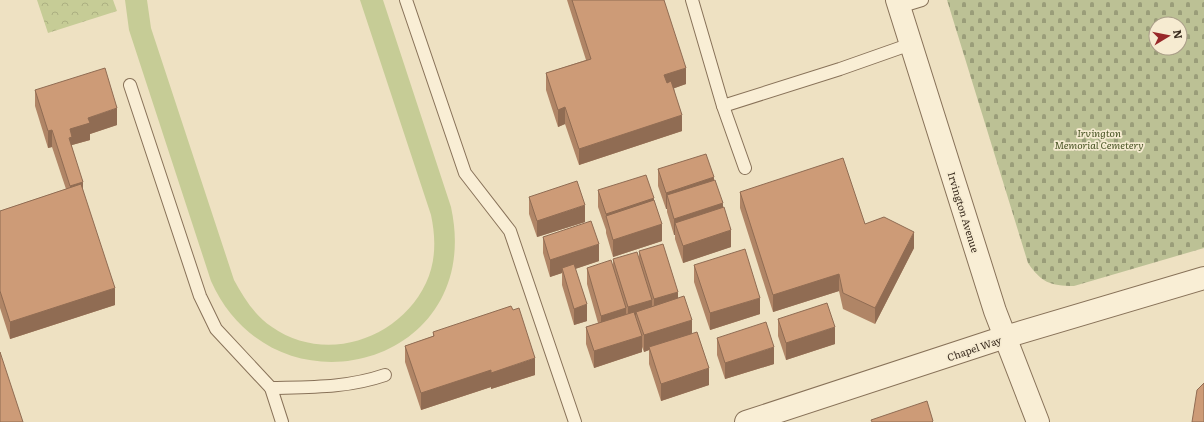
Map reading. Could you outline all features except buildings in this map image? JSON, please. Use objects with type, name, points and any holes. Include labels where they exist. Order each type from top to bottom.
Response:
[{"type":"street","name":"Irvington Avenue","points":[[898,3],[995,311],[1038,422]]},
{"type":"street","name":"Chapel Way","points":[[746,422],[1005,337],[1204,278]]},
{"type":"lane","points":[[406,0],[465,173],[510,230],[575,422]]},
{"type":"lane","points":[[692,0],[723,106],[745,168]]},
{"type":"lane","points":[[898,3],[922,0]]},
{"type":"lane","points":[[723,106],[911,44]]},
{"type":"lane","points":[[130,85],[200,296],[216,329],[271,388],[282,422]]},
{"type":"lane","points":[[271,388],[334,386],[363,383],[385,375]]},
{"type":"green space","points":[[37,0],[113,0],[117,11],[48,33]]},
{"type":"green space","points":[[125,0],[147,0],[151,28],[234,280],[250,306],[266,323],[293,338],[315,344],[337,344],[359,340],[379,332],[398,319],[414,303],[426,283],[432,267],[434,232],[431,215],[360,0],[383,0],[451,207],[453,262],[437,306],[407,338],[368,357],[324,362],[280,351],[241,325],[211,281],[129,30]]},
{"type":"green space","name":"Irvington Memorial Cemetery","points":[[947,0],[1204,0],[1204,248],[1074,286],[1052,284],[1047,282],[1037,275],[1028,263]]}]
